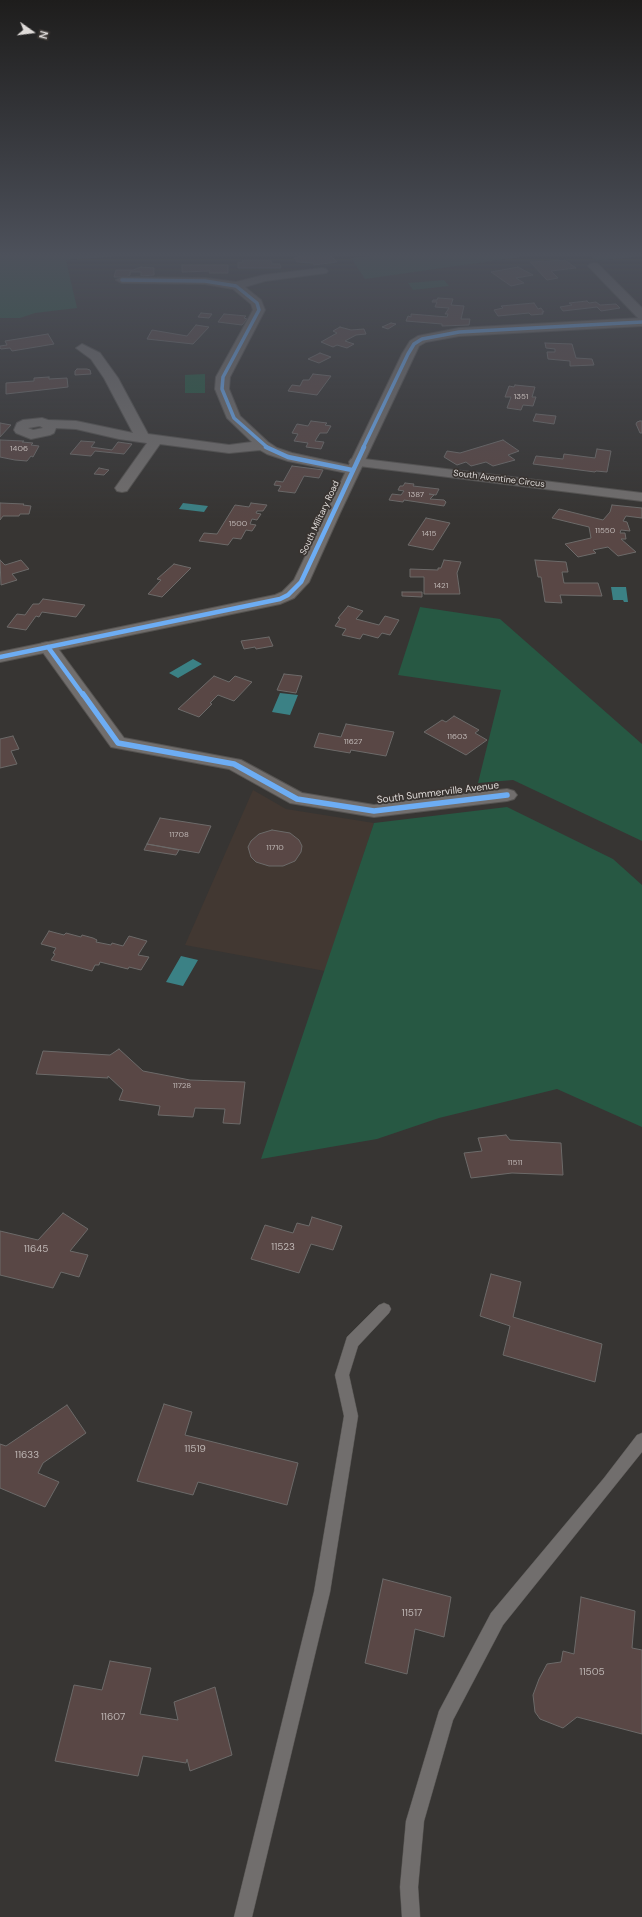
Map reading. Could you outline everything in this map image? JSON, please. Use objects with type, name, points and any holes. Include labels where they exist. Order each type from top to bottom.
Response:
[{"type":"street","name":"South Aventine Circus","points":[[242,342],[223,377],[222,388],[234,418],[263,445],[272,451],[288,457],[354,466],[642,497]]},
{"type":"street","name":"South Military Road","points":[[0,657],[280,599],[288,595],[301,582],[354,466],[408,354],[416,342]]},
{"type":"street","points":[[82,348],[96,356],[126,408],[149,439]]},
{"type":"street","points":[[48,424],[76,424],[119,435],[229,449],[263,445]]},
{"type":"street","points":[[122,488],[149,439]]},
{"type":"street","name":"South Summerville Avenue","points":[[48,646],[118,743],[234,764],[297,799],[374,812],[507,795]]},
{"type":"lane","points":[[243,1917],[322,1592],[352,1416],[342,1375],[352,1342],[384,1309]]},
{"type":"lane","points":[[411,1917],[409,1887],[415,1821],[445,1717],[497,1619],[609,1484],[642,1440]]},
{"type":"shaded area","points":[[253,790],[286,809],[374,823],[325,971],[185,945]]},
{"type":"green space","points":[[205,374],[205,393],[185,393],[185,375]]},
{"type":"green space","points":[[420,607],[500,619],[642,744],[642,841],[513,780],[478,783],[501,690],[398,675]]},
{"type":"green space","points":[[507,807],[613,859],[642,885],[642,1127],[557,1089],[439,1118],[377,1139],[261,1159],[374,823]]},
{"type":"water","points":[[183,503],[208,506],[204,512],[179,509]]},
{"type":"water","points":[[611,587],[626,587],[628,602],[624,602],[623,600],[613,600]]},
{"type":"water","points":[[193,659],[202,664],[178,678],[169,673]]},
{"type":"water","points":[[280,693],[298,695],[290,715],[272,712]]},
{"type":"water","points":[[181,956],[198,960],[183,986],[166,982]]},
{"type":"building","points":[[6,342],[53,342],[54,344],[12,351],[10,348],[0,348],[0,346],[7,345]]},
{"type":"building","points":[[179,342],[194,342],[193,344]]},
{"type":"building","points":[[322,342],[349,342],[354,344],[347,348],[337,345],[333,347]]},
{"type":"building","points":[[545,343],[572,344],[576,358],[592,359],[594,365],[570,366],[570,361],[548,359],[547,352],[555,352],[555,349],[546,348]]},
{"type":"building","points":[[320,353],[331,357],[319,363],[308,359]]},
{"type":"building","points":[[77,369],[90,370],[91,374],[75,375],[75,371]]},
{"type":"building","points":[[313,374],[331,376],[317,395],[288,391],[292,385],[300,386],[303,380],[309,380]]},
{"type":"building","points":[[49,377],[49,379],[67,378],[68,387],[6,394],[6,383],[34,381],[34,378]]},
{"type":"building","points":[[515,385],[535,387],[532,397],[536,397],[533,406],[523,405],[521,410],[507,408],[511,397],[505,397],[509,386],[514,387]]},
{"type":"building","points":[[536,414],[556,416],[554,424],[533,421]]},
{"type":"building","points":[[311,421],[327,423],[325,425],[331,426],[327,433],[320,433],[315,441],[324,442],[321,449],[306,447],[308,443],[294,441],[298,434],[292,433],[297,424],[308,426]]},
{"type":"building","points":[[642,421],[642,433],[640,433],[636,424]]},
{"type":"building","points":[[0,423],[11,425],[0,437]]},
{"type":"building","points":[[0,440],[24,441],[22,442],[33,443],[31,445],[39,446],[33,457],[31,456],[27,461],[15,460],[0,457]]},
{"type":"building","points":[[503,440],[519,451],[508,455],[515,460],[493,466],[486,462],[471,466],[466,462],[457,465],[444,457],[447,451],[460,453]]},
{"type":"building","points":[[81,441],[95,442],[91,447],[112,450],[118,442],[132,444],[124,454],[95,451],[91,456],[70,454]]},
{"type":"building","points":[[597,449],[611,451],[607,472],[595,472],[533,464],[536,456],[563,459],[564,454],[595,458]]},
{"type":"building","points":[[292,466],[323,470],[319,478],[304,476],[295,493],[278,491],[281,486],[274,485],[276,481],[283,482]]},
{"type":"building","points":[[99,468],[109,470],[104,475],[94,474]]},
{"type":"building","points":[[405,483],[414,484],[413,486],[439,489],[436,495],[429,494],[434,495],[430,499],[444,500],[446,502],[444,506],[404,500],[403,502],[389,500],[392,494],[401,495],[404,491],[398,490],[400,486],[403,486]]},
{"type":"building","points":[[0,503],[24,504],[23,505],[31,506],[29,514],[20,514],[19,516],[3,516],[0,520]]},
{"type":"building","points":[[251,503],[267,505],[263,511],[257,511],[256,513],[261,514],[257,520],[252,519],[250,524],[256,525],[252,531],[246,530],[241,539],[233,538],[228,545],[199,541],[204,533],[217,534],[235,505],[249,507]]},
{"type":"building","points":[[612,505],[642,508],[642,518],[626,516],[623,521],[627,522],[630,531],[621,530],[620,533],[625,533],[626,539],[621,539],[636,552],[618,556],[608,547],[593,550],[596,553],[578,557],[565,544],[591,538],[589,527],[552,518],[559,509],[603,520],[610,512]]},
{"type":"building","points":[[426,518],[450,523],[433,550],[408,545]]},
{"type":"building","points":[[0,560],[5,565],[21,560],[29,569],[12,574],[17,580],[1,585]]},
{"type":"building","points":[[444,560],[461,562],[457,573],[460,594],[424,594],[424,577],[410,577],[410,569],[438,570],[438,568],[441,568]]},
{"type":"building","points":[[535,560],[566,562],[568,572],[562,572],[564,583],[598,583],[602,596],[560,595],[562,603],[545,602],[541,577],[538,577]]},
{"type":"building","points":[[174,564],[191,568],[162,597],[148,594],[161,580],[157,579]]},
{"type":"building","points":[[402,592],[422,592],[422,597],[402,596]]},
{"type":"building","points":[[43,599],[85,605],[76,617],[42,612],[39,617],[36,616],[26,630],[7,627],[17,614],[25,615],[33,604],[39,604]]},
{"type":"building","points":[[348,606],[363,611],[356,619],[379,625],[385,616],[399,620],[390,635],[382,633],[378,638],[363,634],[360,639],[342,635],[346,629],[335,626],[340,619],[338,618]]},
{"type":"building","points":[[269,637],[273,646],[256,649],[255,647],[244,649],[241,641]]},
{"type":"building","points":[[284,674],[302,676],[296,693],[277,690]]},
{"type":"building","points":[[214,676],[229,682],[235,676],[252,682],[234,701],[218,695],[210,703],[212,704],[199,717],[178,709]]},
{"type":"building","points":[[454,716],[479,730],[475,733],[487,740],[466,755],[424,732],[442,720],[446,722]]},
{"type":"building","points":[[346,724],[394,732],[386,756],[351,750],[350,753],[314,747],[319,733],[341,737]]},
{"type":"building","points":[[13,736],[19,749],[11,751],[17,764],[0,768],[0,739]]},
{"type":"building","points":[[160,818],[211,826],[199,853],[147,844]]},
{"type":"building","points":[[272,830],[290,833],[299,840],[302,846],[301,852],[295,861],[283,866],[269,866],[256,862],[251,857],[248,847],[251,841],[259,834]]},
{"type":"building","points":[[147,844],[179,850],[176,855],[144,850]]},
{"type":"building","points":[[49,931],[64,935],[66,933],[81,937],[82,935],[97,940],[96,942],[111,945],[112,943],[123,946],[129,936],[147,941],[138,955],[149,957],[141,970],[129,967],[128,969],[100,962],[99,965],[95,965],[92,971],[51,960],[55,954],[53,953],[56,948],[41,944]]},
{"type":"building","points":[[119,1049],[143,1071],[190,1080],[245,1082],[240,1124],[223,1123],[225,1109],[195,1108],[193,1117],[158,1115],[160,1106],[119,1100],[123,1090],[108,1076],[108,1078],[36,1074],[43,1051],[110,1055]]},
{"type":"building","points":[[506,1135],[510,1140],[561,1143],[563,1175],[512,1173],[471,1178],[464,1153],[482,1151],[478,1138]]},
{"type":"building","points":[[63,1213],[88,1229],[70,1251],[88,1255],[79,1277],[61,1272],[53,1288],[0,1275],[0,1231],[38,1240]]},
{"type":"building","points":[[312,1217],[342,1226],[333,1250],[311,1244],[299,1273],[251,1259],[265,1225],[293,1233],[297,1223],[309,1226]]},
{"type":"building","points":[[491,1274],[521,1282],[513,1317],[602,1344],[595,1382],[503,1355],[510,1326],[480,1316]]},
{"type":"building","points":[[164,1404],[192,1412],[185,1435],[298,1463],[287,1505],[198,1482],[193,1495],[137,1481]]},
{"type":"building","points":[[67,1405],[86,1433],[43,1463],[38,1473],[59,1482],[45,1507],[0,1488],[0,1444],[6,1446]]},
{"type":"building","points":[[383,1579],[451,1597],[444,1637],[415,1629],[407,1674],[365,1663]]},
{"type":"building","points":[[581,1597],[635,1611],[632,1648],[642,1650],[642,1734],[577,1717],[563,1728],[540,1719],[535,1712],[533,1695],[547,1664],[561,1662],[563,1651],[574,1654]]},
{"type":"building","points":[[110,1661],[151,1668],[140,1714],[178,1720],[174,1702],[215,1687],[232,1755],[190,1771],[187,1759],[186,1763],[143,1756],[138,1776],[55,1761],[74,1685],[102,1690]]},
{"type":"cycle path","points":[[242,342],[223,377],[222,389],[234,418],[263,445],[272,451],[288,457],[352,470]]},
{"type":"cycle path","points":[[0,657],[280,599],[288,595],[301,582],[332,513],[408,354],[416,342]]},
{"type":"cycle path","points":[[48,647],[118,743],[234,764],[297,799],[374,811],[507,795]]}]
